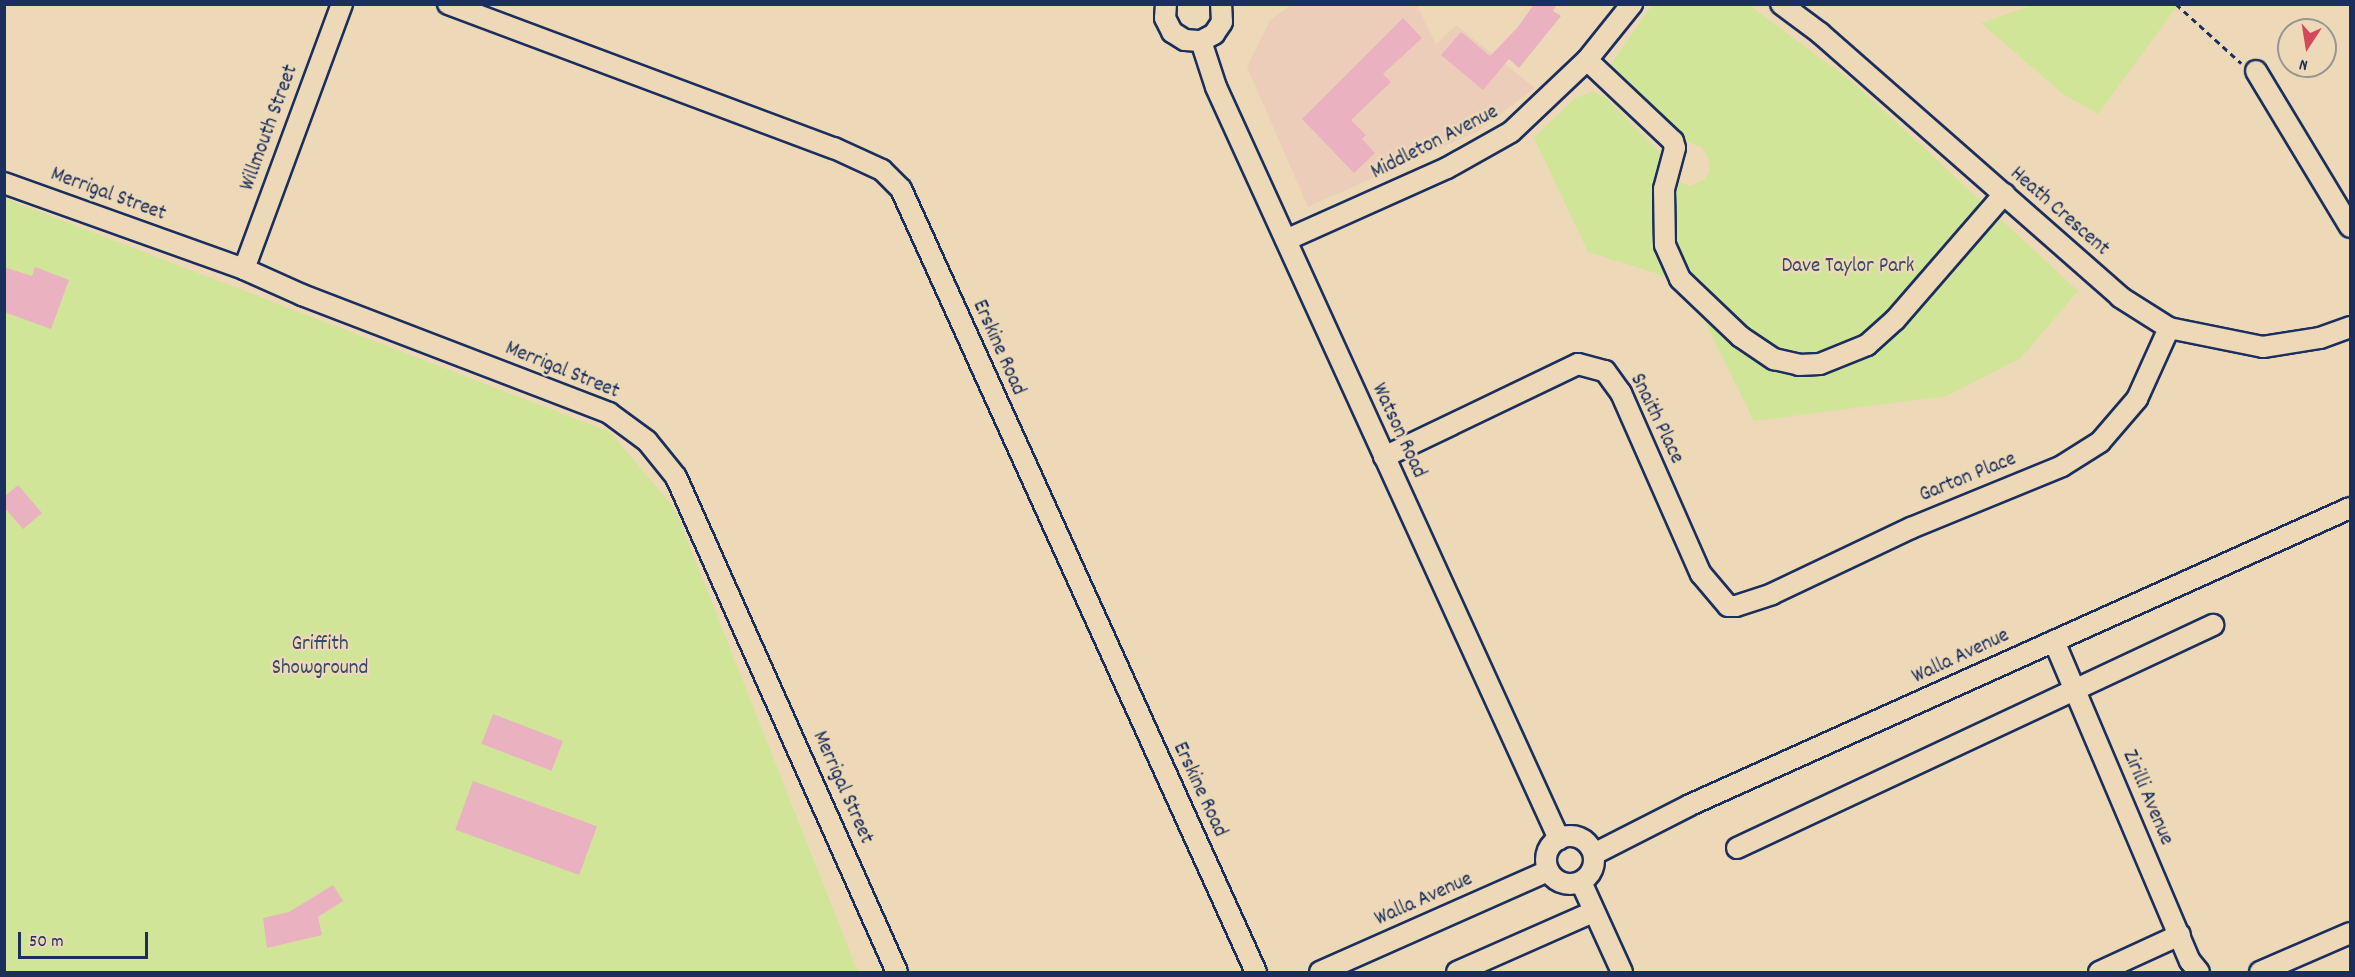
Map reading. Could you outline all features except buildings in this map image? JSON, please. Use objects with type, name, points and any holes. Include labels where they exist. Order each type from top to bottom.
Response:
[{"type":"street","name":"Willmouth Street","points":[[244,269],[342,4]]},
{"type":"street","name":"Erskine Road","points":[[448,4],[834,148],[882,170],[901,189],[1256,972]]},
{"type":"street","points":[[1166,4],[1165,18],[1172,32],[1185,40],[1201,41],[1214,34],[1222,22],[1221,4]]},
{"type":"street","name":"Heath Crescent","points":[[1781,4],[1820,33],[2120,297],[2169,328],[2263,346],[2320,338],[2350,327]]},
{"type":"street","name":"Middleton Avenue","points":[[1286,240],[1488,147],[1534,113],[1587,60],[1622,8]]},
{"type":"street","name":"Watson Road","points":[[1201,41],[1216,87],[1559,839]]},
{"type":"street","points":[[1587,60],[1673,141],[1675,148],[1664,189],[1665,245],[1680,279],[1741,337],[1774,359],[1798,365],[1820,364],[1867,345],[1894,320],[2004,194]]},
{"type":"street","points":[[2256,71],[2350,227]]},
{"type":"street","name":"Merrigal Street","points":[[4,183],[244,269],[302,295],[609,412],[647,441],[676,477],[897,972]]},
{"type":"street","name":"Garton Place","points":[[1728,606],[1764,597],[1911,528],[2062,466],[2100,442],[2137,399],[2169,328]]},
{"type":"street","name":"Snaith Place","points":[[1384,457],[1578,364],[1605,371],[1621,393],[1701,574],[1728,606]]},
{"type":"street","name":"Walla Avenue","points":[[1593,854],[1690,805],[2350,508]]},
{"type":"street","points":[[1737,848],[2212,625]]},
{"type":"street","name":"Zirilli Avenue","points":[[2054,641],[2180,935],[2199,972]]},
{"type":"street","points":[[1580,838],[1593,854],[1592,871],[1581,882],[1558,882],[1548,870],[1548,849],[1559,839],[1580,838]]},
{"type":"street","name":"Walla Avenue","points":[[1320,972],[1548,870]]},
{"type":"street","points":[[1581,882],[1622,972]]},
{"type":"street","points":[[1458,972],[1593,912]]},
{"type":"street","points":[[2260,972],[2350,933]]},
{"type":"street","points":[[2098,972],[2180,935]]},
{"type":"path","points":[[2176,4],[2242,64],[2256,71]]},
{"type":"shaded area","points":[[1291,5],[1417,5],[1436,44],[1456,25],[1535,88],[1478,131],[1308,207],[1247,67],[1270,20]]},
{"type":"green space","name":"Dave Taylor Park","points":[[1652,5],[1749,5],[1854,83],[2078,291],[2021,358],[1947,396],[1754,421],[1704,320],[1709,290],[1588,252],[1534,138],[1575,98],[1593,91],[1606,98],[1659,151],[1675,179],[1689,186],[1704,180],[1710,171],[1709,159],[1701,147],[1678,138],[1615,83],[1611,64]]},
{"type":"green space","points":[[2033,5],[2183,5],[2175,9],[2098,114],[2063,94],[1981,23]]},
{"type":"green space","name":"Griffith Showground","points":[[4,198],[610,432],[675,509],[858,972],[5,972]]}]
